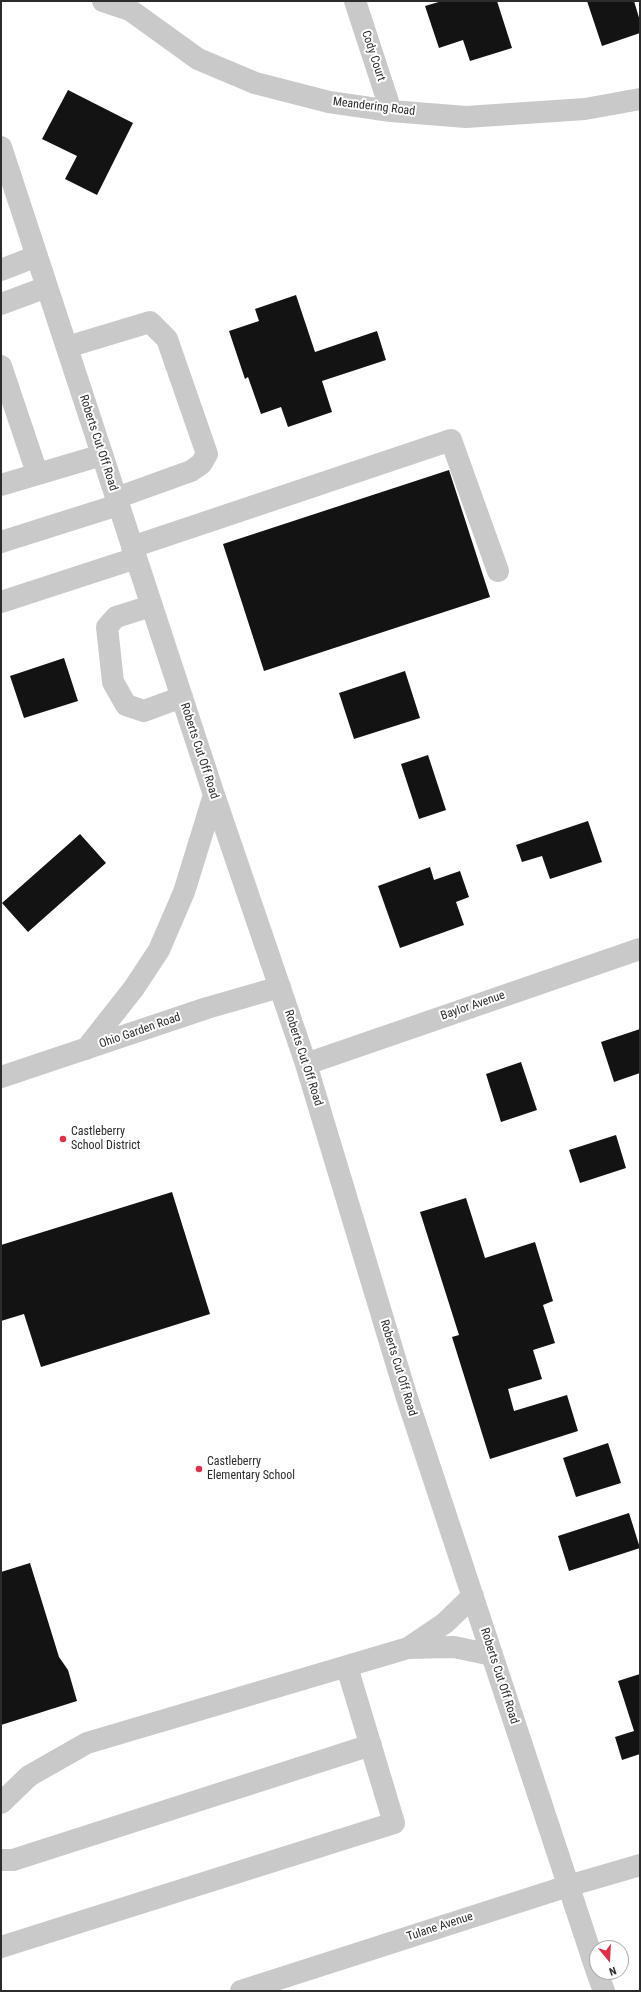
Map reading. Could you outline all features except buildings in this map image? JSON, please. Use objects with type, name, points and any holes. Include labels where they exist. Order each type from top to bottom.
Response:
[{"type":"street","name":"Meandering Road","points":[[103,1],[125,5],[198,59],[255,83],[329,102],[391,111],[466,117],[585,109],[640,99]]},
{"type":"street","name":"Cody Court","points":[[355,1],[391,111]]},
{"type":"street","name":"Roberts Cut Off Road","points":[[1,147],[151,606],[306,1064],[406,1395],[589,1948]]},
{"type":"street","points":[[1,270],[37,256]]},
{"type":"street","points":[[1,304],[46,287]]},
{"type":"street","points":[[1,542],[117,501],[190,471],[201,464],[207,454],[167,339],[150,322],[67,347]]},
{"type":"street","points":[[1,366],[37,473]]},
{"type":"street","points":[[1,602],[451,440],[498,571]]},
{"type":"street","points":[[1,485],[37,473],[102,455]]},
{"type":"street","points":[[151,606],[116,617],[107,627],[113,682],[126,705],[144,711],[182,698]]},
{"type":"street","points":[[86,1049],[134,988],[159,950],[184,892],[214,795]]},
{"type":"street","name":"Baylor Avenue","points":[[306,1064],[640,949]]},
{"type":"street","name":"Ohio Garden Road","points":[[1,1077],[207,1008],[280,987]]},
{"type":"street","points":[[1,1803],[29,1776],[87,1743],[408,1648],[445,1624],[472,1596]]},
{"type":"street","points":[[408,1648],[454,1647],[492,1655]]},
{"type":"street","points":[[1,1947],[394,1823],[347,1667]]},
{"type":"street","points":[[1,1860],[13,1860],[371,1745]]},
{"type":"street","name":"Tulane Avenue","points":[[241,1991],[568,1886],[640,1865]]},
{"type":"street","name":"Roberts Cut Off Road","points":[[600,1980],[604,1991]]},
{"type":"place","name":"Castleberry School District","points":[[63,1139]]},
{"type":"place","name":"Castleberry Elementary School","points":[[199,1469]]}]
